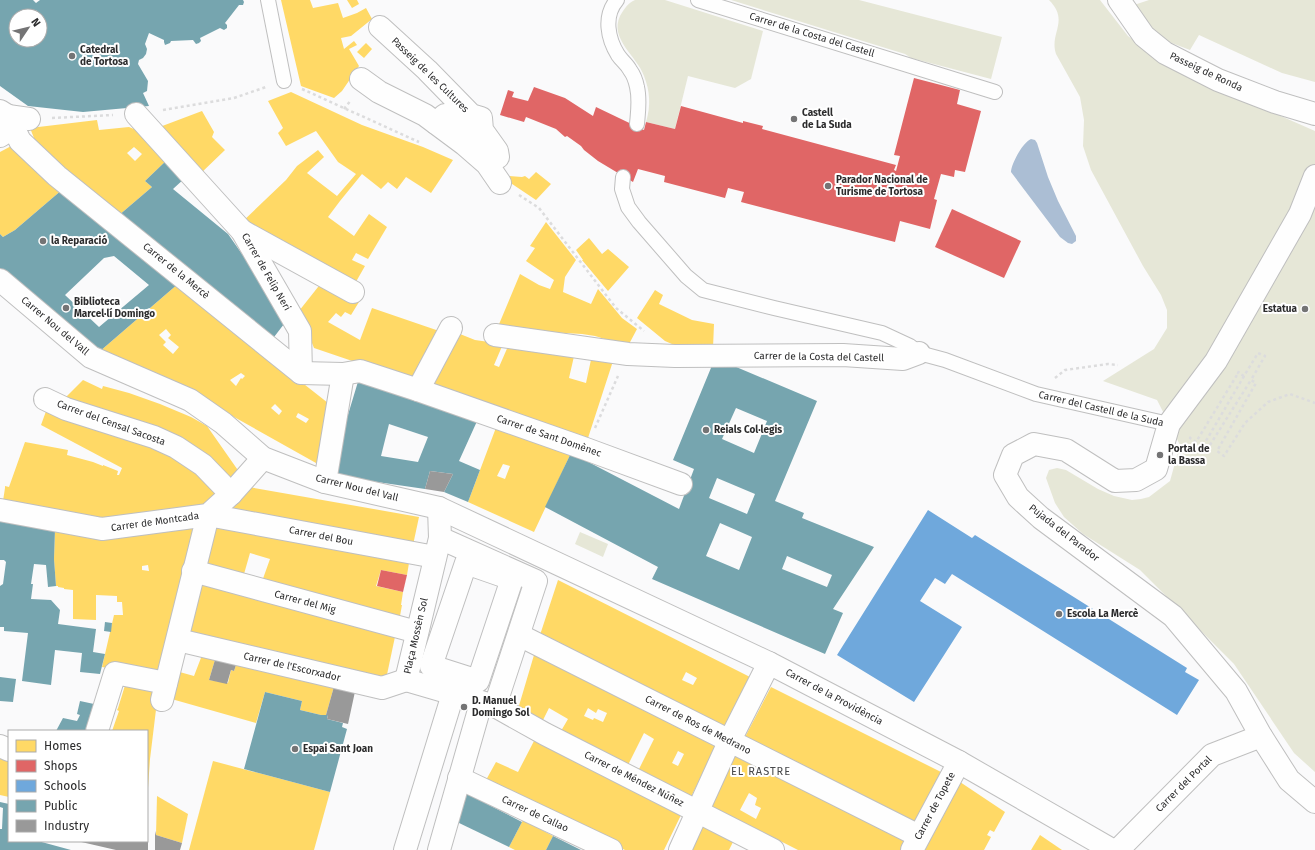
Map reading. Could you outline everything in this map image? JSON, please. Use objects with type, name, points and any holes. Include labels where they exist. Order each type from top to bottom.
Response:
[{"type":"street","name":"Passeig de Ronda","points":[[1119,0],[1144,36],[1165,53],[1218,80],[1275,102],[1315,114]]},
{"type":"street","name":"Passeig de les Cultures","points":[[380,27],[427,70],[471,115],[481,118],[482,130],[497,151],[498,157],[445,115],[436,123]]},
{"type":"street","points":[[361,79],[379,92],[413,109],[436,123],[487,164],[500,183]]},
{"type":"street","name":"Carrer de Felip Neri","points":[[136,114],[242,231],[300,331],[301,372]]},
{"type":"street","points":[[6,127],[29,119]]},
{"type":"street","name":"Carrer de la Mercè","points":[[6,127],[57,176],[301,372]]},
{"type":"street","name":"Carrer del Castell de la Suda","points":[[1169,424],[1220,354],[1300,214],[1315,176]]},
{"type":"street","points":[[242,231],[352,292]]},
{"type":"street","name":"Carrer Nou del Vall","points":[[0,280],[91,357],[190,400],[223,423],[263,458],[325,482],[439,508],[548,559]]},
{"type":"street","points":[[418,390],[451,328]]},
{"type":"street","name":"Carrer de la Costa del Castell","points":[[494,335],[628,354],[674,356],[843,355],[903,359],[919,353]]},
{"type":"street","name":"Carrer de Sant Domènec","points":[[343,374],[360,371],[586,449],[681,484]]},
{"type":"street","points":[[301,372],[343,374],[325,482]]},
{"type":"street","name":"Carrer del Censal Sacosta","points":[[45,399],[66,409],[154,437],[176,447],[203,465],[231,494]]},
{"type":"street","name":"Pujada del Parador","points":[[1169,424],[1156,469],[1136,480],[1115,481],[1066,450],[1034,444],[1013,455],[1005,474],[1018,497],[1041,518],[1173,616],[1236,691],[1261,736]]},
{"type":"street","name":"Carrer de Montcada","points":[[0,510],[102,529],[208,515],[231,494],[263,458]]},
{"type":"street","name":"Plaça Mossèn Sol","points":[[439,508],[437,547],[406,680],[488,704]]},
{"type":"street","points":[[98,730],[115,673],[164,692],[208,515]]},
{"type":"street","name":"Carrer del Bou","points":[[208,515],[437,547]]},
{"type":"street","points":[[437,547],[536,581]]},
{"type":"street","points":[[439,850],[459,778],[488,704],[519,635],[536,581],[548,559]]},
{"type":"street","name":"Carrer de la Providència","points":[[548,559],[769,663],[959,762],[1112,850]]},
{"type":"street","points":[[466,563],[512,579],[478,681],[431,666],[466,563]]},
{"type":"street","name":"Carrer del Mig","points":[[194,571],[417,632]]},
{"type":"street","name":"Carrer de Ros de Medrano","points":[[519,635],[730,740],[916,843]]},
{"type":"street","name":"Carrer de l'Escorxador","points":[[178,640],[382,688],[406,680]]},
{"type":"street","points":[[680,850],[730,740],[769,663]]},
{"type":"street","points":[[405,850],[454,694]]},
{"type":"street","name":"Carrer de Méndez Núñez","points":[[488,704],[773,850]]},
{"type":"street","points":[[1261,736],[1289,780],[1315,802]]},
{"type":"street","name":"Carrer del Portal","points":[[1118,850],[1212,755],[1261,736]]},
{"type":"street","name":"Carrer de Topete","points":[[916,843],[959,762]]},
{"type":"street","name":"Carrer de Callao","points":[[459,778],[611,850]]},
{"type":"lane","points":[[268,0],[284,81]]},
{"type":"lane","points":[[617,0],[610,14],[608,25],[610,39],[618,56],[630,69],[637,87],[640,104],[637,124]]},
{"type":"lane","name":"Carrer de la Costa del Castell","points":[[698,0],[995,92]]},
{"type":"lane","points":[[623,178],[622,189],[628,207],[639,222],[686,276],[703,290],[882,333],[910,346],[919,353]]},
{"type":"lane","name":"Carrer del Castell de la Suda","points":[[919,353],[945,360],[1036,394],[1169,424]]},
{"type":"path","points":[[1258,353],[1265,356],[1208,448],[1203,446],[1244,376],[1258,353]]},
{"type":"path","points":[[586,449],[628,354]]},
{"type":"path","points":[[1036,394],[1065,370],[1108,364],[1118,365]]},
{"type":"path","points":[[1241,367],[1238,373],[1244,376]]},
{"type":"path","points":[[1251,380],[1256,383],[1217,451],[1224,456],[1245,423],[1268,402],[1290,394],[1315,403]]},
{"type":"green space","points":[[635,0],[665,0],[763,31],[751,79],[735,88],[688,76],[675,129],[646,122],[648,116],[649,93],[646,82],[641,69],[625,47],[618,32],[620,16],[626,6]]},
{"type":"green space","points":[[731,0],[859,0],[1002,37],[991,79],[911,58],[905,54]]},
{"type":"green space","points":[[1049,0],[1100,0],[1128,36],[1167,66],[1315,131],[1315,772],[1294,753],[1234,664],[1140,570],[1083,534],[1064,517],[1055,503],[1046,478],[1049,470],[1057,468],[1066,470],[1098,489],[1114,496],[1132,500],[1141,499],[1149,497],[1170,481],[1180,445],[1157,400],[1103,381],[1154,349],[1167,328],[1167,310],[1161,295],[1143,266],[1091,170],[1083,146],[1084,120],[1080,97],[1056,54],[1055,40],[1059,21],[1055,7]]},
{"type":"green space","points":[[1149,0],[1315,0],[1315,82],[1282,73],[1199,35],[1190,50],[1156,37],[1134,5]]},
{"type":"green space","points":[[580,532],[608,544],[603,557],[575,544]]},
{"type":"water","points":[[1031,139],[1035,140],[1037,143],[1048,177],[1058,201],[1076,236],[1076,241],[1072,244],[1060,237],[1011,172],[1013,164],[1024,144]]},
{"type":"building: Homes","points":[[281,0],[310,0],[313,8],[338,3],[343,18],[366,8],[372,19],[351,36],[341,38],[344,49],[354,41],[357,45],[349,49],[359,66],[342,91],[334,98],[301,86]]},
{"type":"building: Homes","points":[[347,0],[357,0],[359,4],[352,8]]},
{"type":"building: Homes","points":[[366,43],[372,49],[364,58],[357,52]]},
{"type":"building: Homes","points":[[291,92],[362,125],[423,147],[453,160],[431,193],[406,177],[397,189],[388,182],[381,189],[362,174],[340,201],[328,217],[354,236],[369,214],[387,227],[368,259],[356,253],[352,260],[365,266],[353,287],[241,223],[286,180],[297,166],[318,150],[324,157],[307,173],[337,196],[356,174],[338,162],[316,131],[286,146],[278,133],[283,128],[268,101]]},
{"type":"building: Homes","points":[[202,111],[214,132],[212,137],[225,150],[199,175],[157,128]]},
{"type":"building: Homes","points":[[97,120],[99,130],[129,127],[146,134],[169,158],[145,181],[152,187],[118,216],[36,143],[30,128]],"holes":[[[134,147],[142,154],[135,161],[127,153]]]},
{"type":"building: Homes","points":[[15,144],[63,189],[15,230],[3,237],[0,234],[0,152]]},
{"type":"building: Homes","points":[[536,172],[551,184],[536,200],[506,180],[509,176],[525,176],[529,179]]},
{"type":"building: Homes","points":[[546,222],[576,260],[565,277],[563,292],[591,304],[598,289],[622,318],[637,329],[628,346],[595,336],[582,334],[497,329],[520,274],[539,285],[550,289],[554,280],[526,261],[535,248],[530,246]]},
{"type":"building: Homes","points":[[589,238],[602,254],[608,249],[629,267],[608,291],[582,260],[576,250]]},
{"type":"building: Homes","points":[[322,282],[359,302],[351,315],[345,312],[341,317],[336,313],[328,322],[360,340],[372,308],[445,333],[417,383],[314,348],[299,311]]},
{"type":"building: Homes","points":[[179,283],[328,403],[319,462],[316,463],[209,403],[99,352]],"holes":[[[166,329],[171,335],[168,338],[179,347],[173,354],[163,345],[166,342],[159,335]],[[241,373],[245,376],[242,379],[241,378],[236,386],[230,380]],[[275,404],[282,411],[279,415],[271,408]],[[298,413],[309,419],[306,423],[296,417]]]},
{"type":"building: Homes","points":[[655,290],[663,295],[659,304],[692,320],[714,324],[713,348],[681,348],[665,341],[637,318]]},
{"type":"building: Homes","points":[[450,330],[475,340],[503,344],[494,365],[499,367],[509,344],[575,352],[569,378],[586,383],[592,355],[614,358],[588,438],[421,385]]},
{"type":"building: Homes","points":[[83,380],[102,389],[103,386],[160,404],[191,417],[207,426],[242,476],[228,485],[63,400]]},
{"type":"building: Homes","points":[[49,403],[153,441],[221,489],[208,503],[192,514],[113,522],[3,501],[5,486],[9,487],[25,442],[68,450],[67,455],[103,465],[118,471],[117,475],[119,475],[122,468],[41,425]]},
{"type":"building: Homes","points":[[497,425],[571,453],[534,532],[468,502]],"holes":[[[503,464],[510,466],[505,479],[497,476]]]},
{"type":"building: Homes","points":[[249,487],[419,517],[413,545],[222,515]]},
{"type":"building: Homes","points":[[217,520],[410,557],[407,575],[381,570],[376,586],[403,592],[400,616],[398,619],[260,587],[270,559],[250,553],[242,581],[203,569]]},
{"type":"building: Homes","points":[[195,526],[165,678],[102,667],[114,615],[123,615],[122,602],[117,602],[117,596],[96,595],[96,620],[73,619],[73,590],[56,586],[54,559],[55,530]],"holes":[[[148,565],[149,571],[142,570],[142,566]]]},
{"type":"building: Homes","points":[[200,577],[396,632],[385,684],[188,636]]},
{"type":"building: Homes","points":[[558,580],[750,677],[725,727],[540,635]],"holes":[[[686,672],[697,678],[693,685],[682,680]]]},
{"type":"building: Homes","points":[[204,650],[217,653],[209,680],[228,683],[231,670],[234,671],[238,659],[335,683],[326,715],[300,710],[302,701],[265,692],[256,723],[168,698],[176,671],[194,676]]},
{"type":"building: Homes","points":[[534,655],[716,745],[691,797],[638,771],[654,739],[644,733],[628,765],[561,731],[568,719],[549,708],[542,722],[518,709]],"holes":[[[588,708],[596,713],[598,709],[607,713],[603,722],[584,716]],[[678,751],[684,754],[678,766],[672,763]]]},
{"type":"building: Homes","points":[[127,679],[159,685],[148,788],[148,730],[112,730],[119,711],[117,710]]},
{"type":"building: Homes","points":[[771,687],[941,772],[915,823],[745,737]]},
{"type":"building: Homes","points":[[534,741],[656,803],[663,803],[662,806],[681,815],[664,850],[625,850],[486,780],[496,762],[518,772]]},
{"type":"building: Homes","points":[[0,754],[8,758],[8,797],[0,795]]},
{"type":"building: Homes","points":[[735,756],[906,841],[901,850],[798,850],[711,806]],"holes":[[[749,793],[757,798],[755,805],[761,808],[756,819],[740,810]]]},
{"type":"building: Homes","points":[[213,761],[330,792],[314,850],[189,850]]},
{"type":"building: Homes","points":[[960,782],[1005,812],[994,832],[990,830],[987,835],[991,837],[984,850],[925,850]]},
{"type":"building: Homes","points":[[157,796],[188,814],[182,843],[156,835]]},
{"type":"building: Homes","points":[[523,820],[553,836],[546,850],[515,850],[509,847]]},
{"type":"building: Homes","points":[[702,824],[734,840],[729,850],[689,850]]},
{"type":"building: Homes","points":[[1040,835],[1062,850],[1031,850]]},
{"type":"building: Shops","points":[[914,78],[960,90],[957,104],[981,111],[965,172],[955,170],[954,177],[941,174],[934,199],[937,200],[930,229],[900,221],[895,242],[741,202],[744,192],[728,188],[725,198],[664,182],[665,176],[638,169],[633,182],[598,161],[581,146],[567,136],[565,137],[556,129],[526,117],[524,122],[500,115],[508,90],[514,92],[512,97],[528,101],[534,87],[565,98],[593,116],[596,107],[644,130],[646,122],[675,129],[681,106],[743,123],[743,121],[763,126],[762,129],[896,165],[894,170],[896,171],[900,156],[894,155]]},
{"type":"building: Shops","points":[[952,209],[1021,241],[1004,278],[935,247]]},
{"type":"building: Shops","points":[[381,570],[407,575],[403,592],[377,586]]},
{"type":"building: Schools","name":"Escola La Mercè","points":[[928,510],[972,538],[975,535],[1187,668],[1185,672],[1199,680],[1177,715],[952,574],[945,584],[935,578],[920,601],[962,627],[914,702],[837,655]]},
{"type":"building: Public","name":"Catedral de Tortosa","points":[[0,0],[33,0],[36,3],[40,0],[243,0],[244,2],[243,5],[239,5],[225,23],[227,28],[224,30],[220,28],[200,38],[201,41],[196,44],[193,40],[171,41],[165,45],[164,40],[149,33],[145,44],[147,49],[146,54],[139,60],[138,64],[148,81],[147,91],[143,93],[149,106],[83,112],[28,106],[0,86]]},
{"type":"building: Public","points":[[169,158],[185,178],[173,189],[228,234],[249,264],[284,324],[271,341],[118,216],[152,187],[145,181]]},
{"type":"building: Public","points":[[63,189],[179,283],[99,352],[21,284],[0,268],[0,234],[3,237],[15,230]],"holes":[[[114,256],[149,285],[99,327],[65,295],[104,258]]]},
{"type":"building: Public","points":[[722,361],[817,401],[775,501],[804,513],[802,518],[874,547],[833,609],[843,613],[825,654],[652,579],[658,567],[545,507],[571,453],[679,509],[694,469],[673,460],[713,363]],"holes":[[[736,408],[767,421],[754,453],[722,439]],[[717,478],[755,494],[747,514],[709,498]],[[720,523],[752,537],[739,570],[706,556]],[[787,556],[832,575],[827,587],[782,569]]]},
{"type":"building: Public","points":[[360,375],[478,419],[459,461],[480,470],[468,502],[444,492],[453,474],[430,471],[425,489],[336,476],[344,428]],"holes":[[[389,424],[428,437],[418,462],[381,456]]]},
{"type":"building: Public","points":[[0,517],[55,530],[54,559],[56,586],[48,587],[46,565],[34,564],[31,584],[33,584],[31,599],[51,600],[60,610],[58,624],[96,629],[93,652],[105,654],[100,674],[80,672],[82,653],[55,650],[51,685],[22,681],[28,633],[4,631],[4,627],[0,627],[0,586],[3,584],[6,562],[4,560],[0,560]]},
{"type":"building: Public","points":[[105,622],[112,623],[111,632],[104,631]]},
{"type":"building: Public","points":[[0,677],[16,679],[13,702],[0,701]]},
{"type":"building: Public","name":"Espai Sant Joan","points":[[265,692],[302,701],[300,710],[321,715],[328,715],[327,719],[343,723],[342,727],[347,729],[330,792],[244,769]]},
{"type":"building: Public","points":[[80,701],[94,704],[90,730],[57,730],[63,718],[77,721],[80,715],[77,714]]},
{"type":"building: Public","points":[[464,792],[522,822],[509,847],[457,822]]},
{"type":"building: Public","points":[[0,802],[8,804],[8,842],[42,842],[71,850],[0,850],[0,829],[2,829],[3,808],[0,807]]},
{"type":"building: Public","points":[[553,836],[581,850],[546,850]]},
{"type":"building: Industry","points":[[430,471],[453,474],[444,492],[425,489]]},
{"type":"building: Industry","points":[[217,653],[238,659],[234,671],[231,670],[227,684],[209,680]]},
{"type":"building: Industry","points":[[335,683],[356,687],[348,724],[327,719],[328,715],[326,715]]},
{"type":"building: Industry","points":[[155,831],[156,835],[182,843],[180,850],[155,850]]},
{"type":"building: Industry","points":[[81,842],[148,842],[148,850],[116,850]]},
{"type":"place","name":"Catedral de Tortosa","points":[[72,56]]},
{"type":"place","name":"Castell de La Suda","points":[[794,119]]},
{"type":"place","name":"Parador Nacional de Turisme de Tortosa","points":[[828,186]]},
{"type":"place","name":"la Reparació","points":[[43,241]]},
{"type":"place","name":"Biblioteca Marcel·lí Domingo","points":[[66,308]]},
{"type":"place","name":"Estatua","points":[[1305,309]]},
{"type":"place","name":"Reials Col·legis","points":[[706,430]]},
{"type":"place","name":"Portal de la Bassa","points":[[1160,455]]},
{"type":"place","name":"Escola La Mercè","points":[[1059,614]]},
{"type":"place","name":"D. Manuel Domingo Sol","points":[[464,707]]},
{"type":"place","name":"Espai Sant Joan","points":[[295,749]]},
{"type":"district","name":"EL RASTRE","points":[[761,771]]}]
